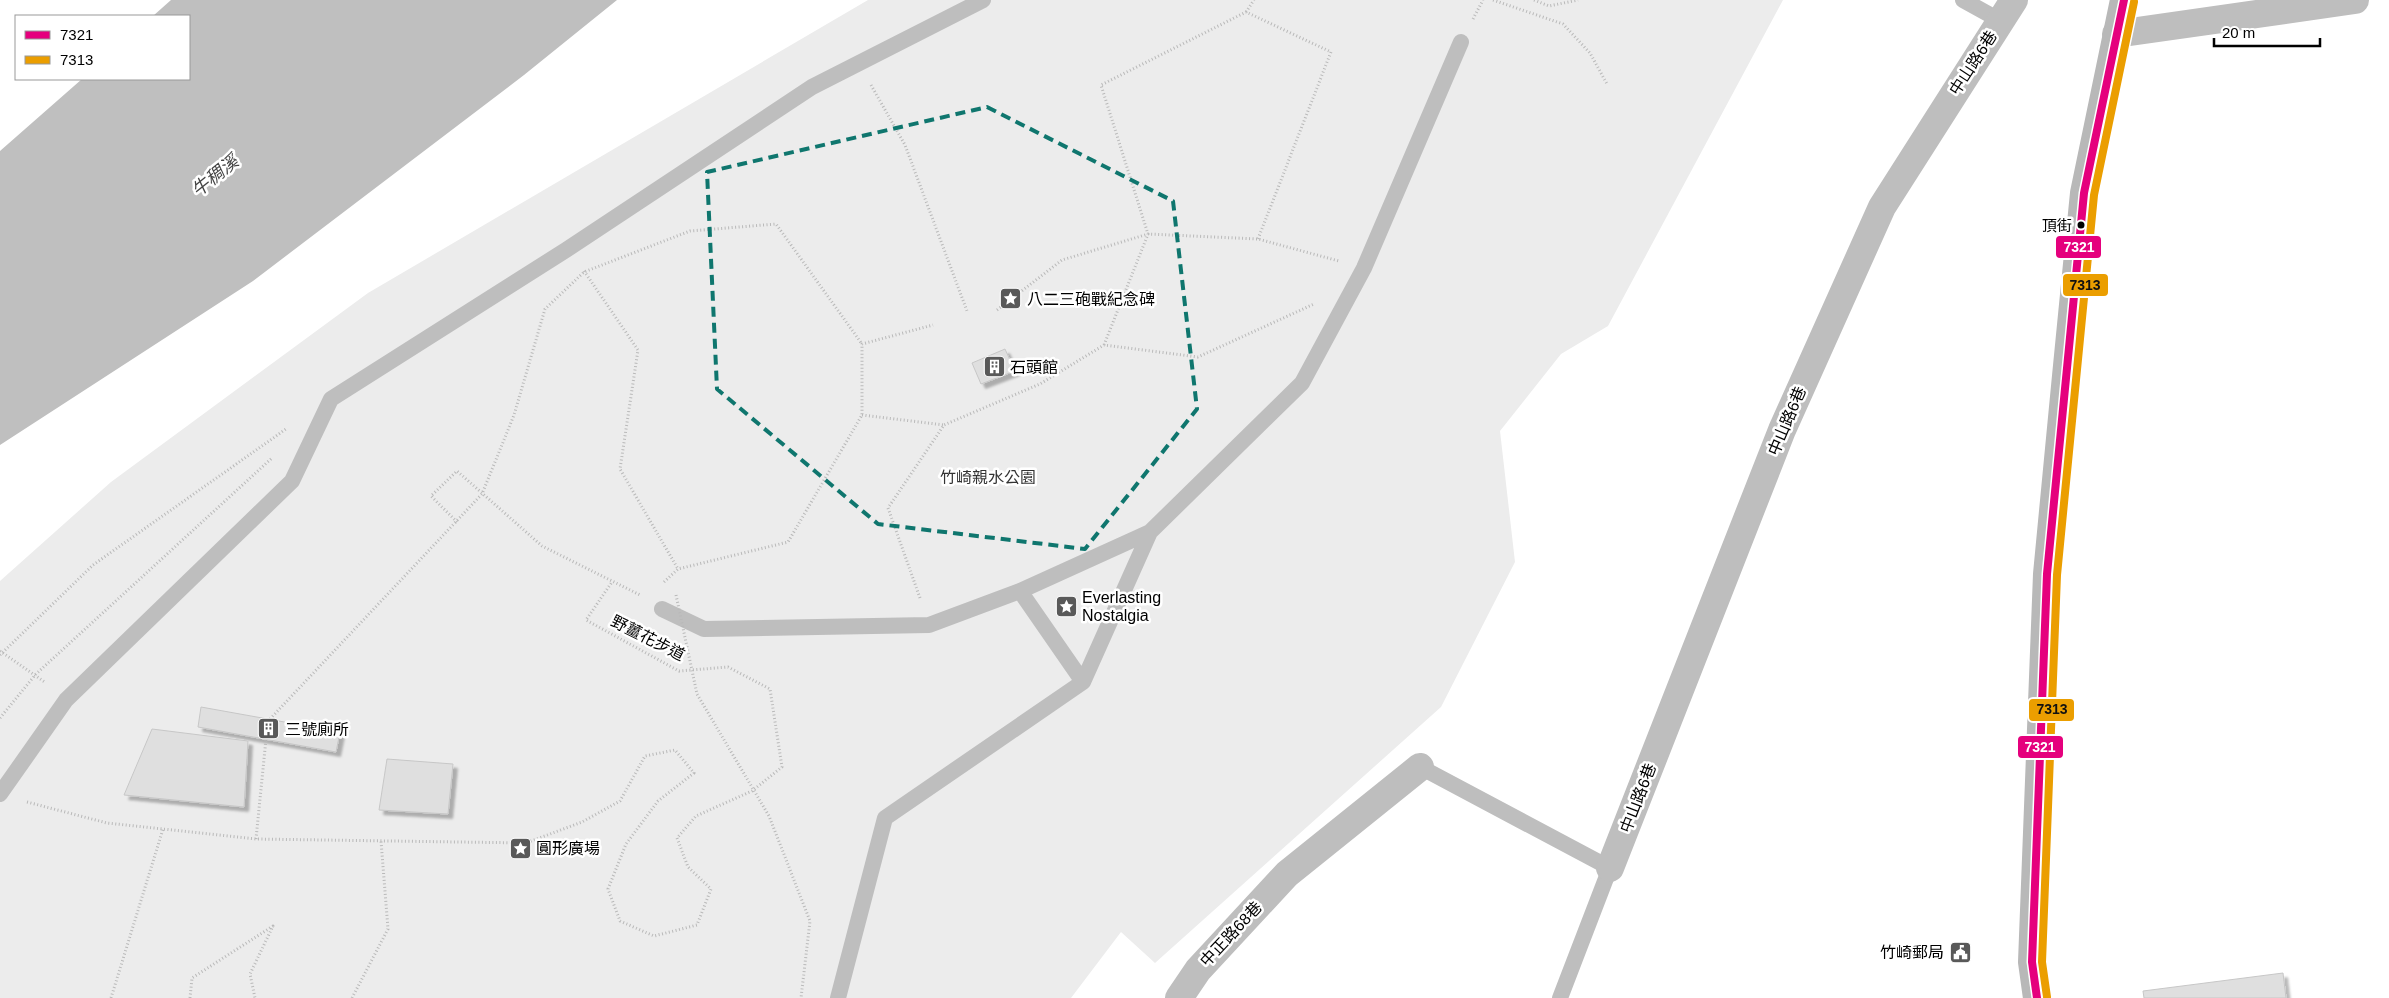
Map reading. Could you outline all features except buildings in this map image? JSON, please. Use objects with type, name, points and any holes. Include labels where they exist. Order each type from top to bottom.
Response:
[{"type":"street","points":[[2037,998],[2032,962],[2047,574],[2084,193],[2124,0]]},
{"type":"street","points":[[2116,34],[2356,0]]},
{"type":"street","name":"中山路6巷","points":[[1610,868],[1782,430],[1882,207],[2007,10]]},
{"type":"street","name":"中正路68巷","points":[[1179,998],[1198,970],[1287,874],[1420,767]]},
{"type":"lane","points":[[0,794],[66,700],[292,481],[330,399],[566,250],[812,87],[983,0]]},
{"type":"lane","points":[[1963,0],[2007,10]]},
{"type":"lane","points":[[662,609],[704,629],[929,625],[1020,591],[1150,532],[1302,384],[1364,268],[1461,42]]},
{"type":"lane","points":[[838,998],[885,818],[1083,682],[1150,532]]},
{"type":"lane","points":[[1020,591],[1083,682]]},
{"type":"lane","points":[[1420,767],[1610,868]]},
{"type":"lane","name":"中山路6巷","points":[[1560,998],[1610,868]]},
{"type":"path","points":[[1104,346],[1148,234],[1101,85],[1246,12],[1254,0]]},
{"type":"path","points":[[1493,0],[1563,24],[1590,53],[1607,84]]},
{"type":"path","points":[[1534,0],[1549,6],[1578,0]]},
{"type":"path","points":[[1246,12],[1332,52],[1258,239]]},
{"type":"path","points":[[867,78],[905,145],[967,311]]},
{"type":"path","points":[[270,719],[482,494],[514,415],[545,310],[584,272],[690,231],[776,224],[862,344],[862,415],[788,542],[678,569],[648,598]]},
{"type":"path","points":[[997,310],[1062,260],[1148,234],[1258,239],[1364,268]]},
{"type":"path","points":[[584,272],[638,350],[620,469],[678,569]]},
{"type":"path","points":[[862,415],[944,425],[1040,384],[1104,346],[1198,357],[1355,285]]},
{"type":"path","points":[[862,344],[933,326]]},
{"type":"path","points":[[929,625],[888,508],[944,425]]},
{"type":"path","points":[[36,674],[0,653],[93,564],[290,426]]},
{"type":"path","points":[[0,718],[36,674],[277,453]]},
{"type":"path","points":[[457,522],[431,496],[457,470],[542,546],[648,598],[662,609]]},
{"type":"path","name":"野薑花步道","points":[[381,841],[526,843],[559,832],[620,801],[645,756],[675,750],[694,773],[658,801],[626,844],[608,889],[620,921],[654,936],[697,925],[711,889],[688,867],[677,838],[696,816],[752,791],[782,767],[770,689],[728,667],[679,670],[586,620],[612,582]]},
{"type":"path","points":[[676,595],[697,694],[769,816],[810,921],[801,998]]},
{"type":"path","points":[[256,839],[266,739]]},
{"type":"path","points":[[18,799],[107,823],[256,839],[381,841],[388,929],[352,998]]},
{"type":"path","points":[[111,998],[164,829]]},
{"type":"path","points":[[190,998],[192,978],[273,926],[250,974],[255,998]]},
{"type":"highlighted area","points":[[987,107],[1173,201],[1197,409],[1085,549],[878,524],[717,389],[707,172]]},
{"type":"green space","name":"竹崎親水公園","points":[[868,0],[1783,0],[1608,326],[1561,354],[1500,431],[1515,562],[1441,707],[1155,963],[1121,932],[1071,998],[0,998],[0,581],[111,482],[368,293]]},
{"type":"water","name":"牛稠溪","points":[[171,0],[617,0],[524,75],[253,281],[0,445],[0,151],[81,80],[190,80],[190,15],[154,15]]},
{"type":"transit line","name":"7321","points":[[2037,998],[2032,962],[2047,574],[2084,193],[2124,0]]},
{"type":"transit line","name":"7313","points":[[2047,997],[2042,962],[2057,575],[2094,195],[2134,2]]},
{"type":"place","name":"頂街","points":[[2081,225]]},
{"type":"place","name":"八二三砲戰紀念碑","points":[[1011,299]]},
{"type":"place","name":"石頭館","points":[[994,367]]},
{"type":"place","name":"Everlasting Nostalgia","points":[[1066,606]]},
{"type":"place","name":"三號廁所","points":[[269,729]]},
{"type":"place","name":"圓形廣場","points":[[520,848]]},
{"type":"place","name":"竹崎郵局","points":[[1960,952]]}]
